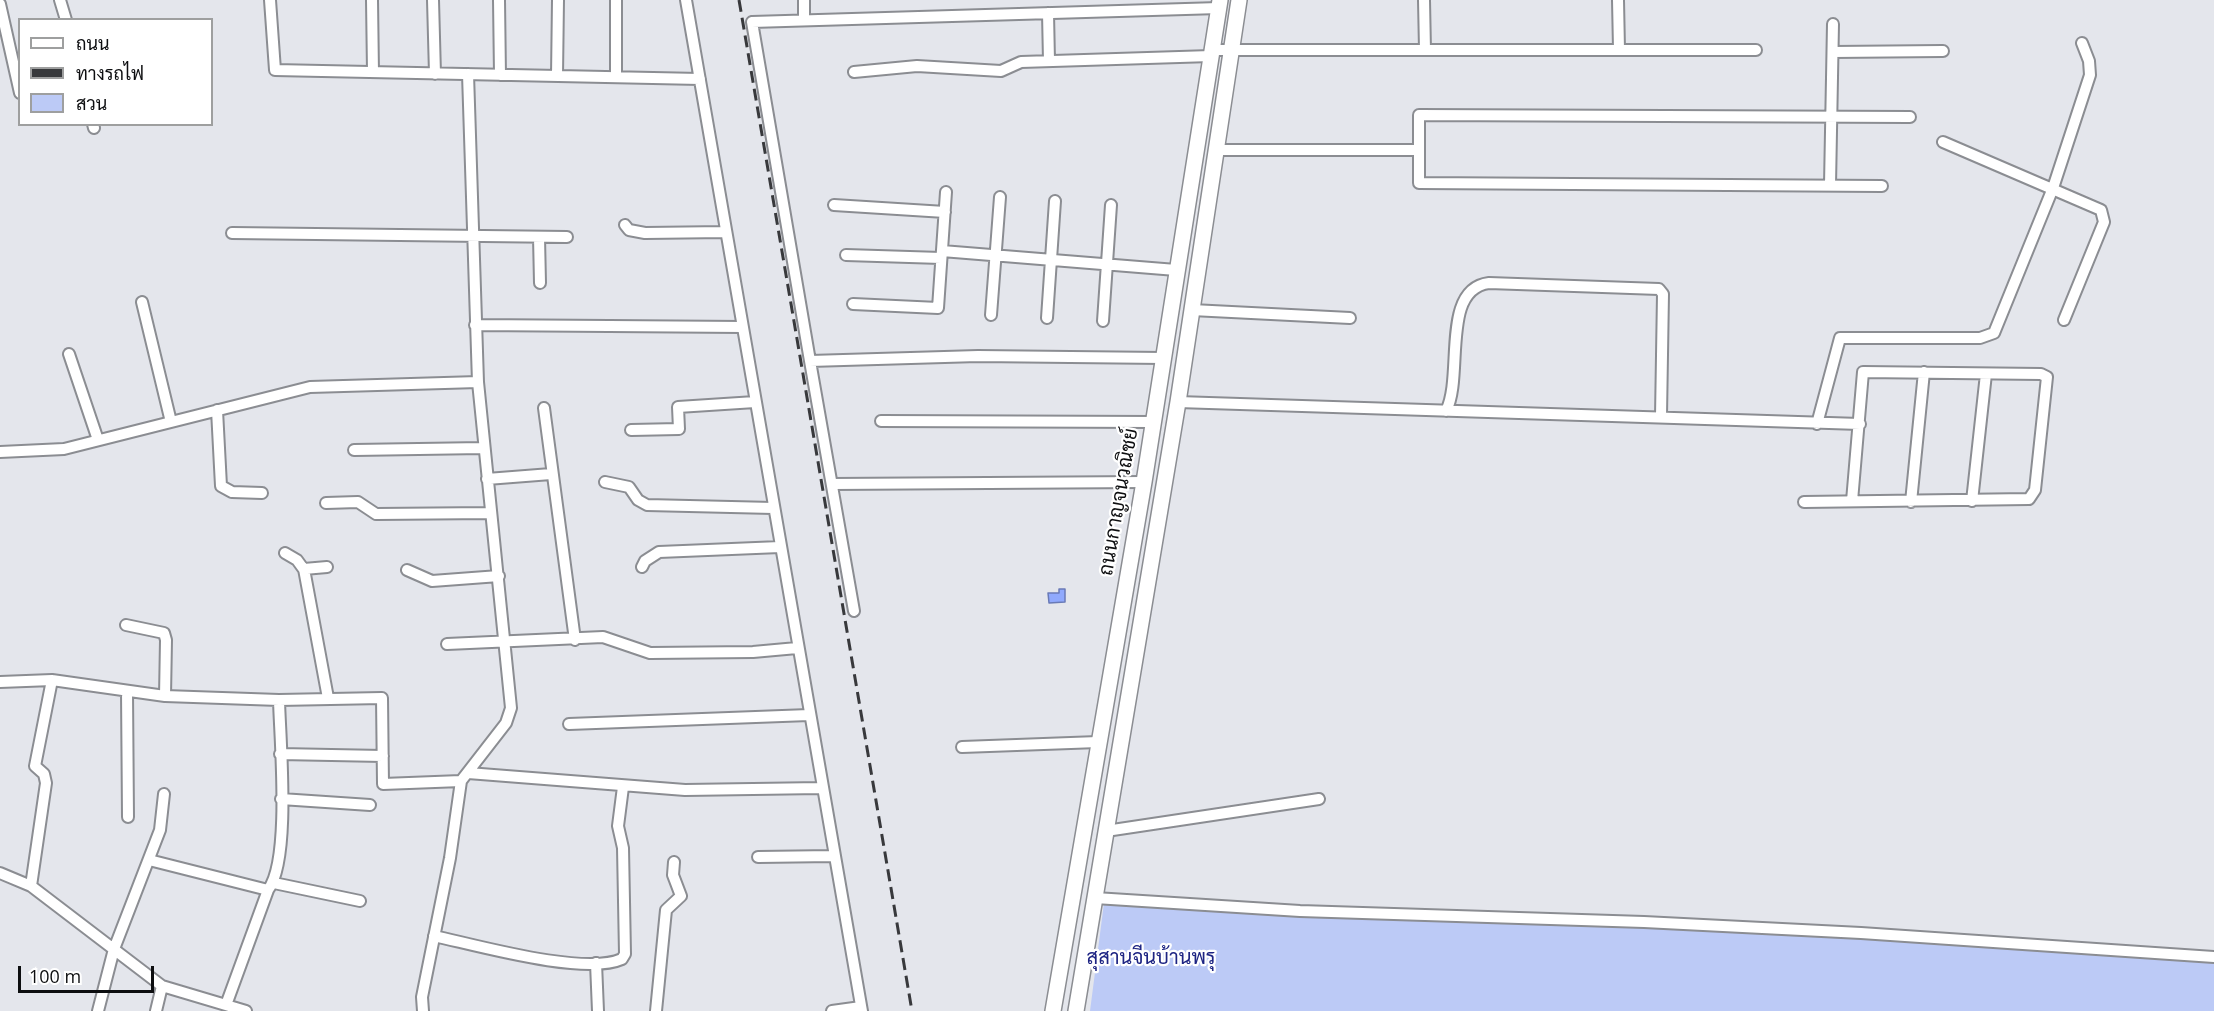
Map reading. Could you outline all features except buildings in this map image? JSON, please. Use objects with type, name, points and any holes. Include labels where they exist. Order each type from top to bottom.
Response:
[{"type":"highway","name":"ถนนกาญจนวณิชย์","points":[[1076,1011],[1178,402],[1239,0]]},
{"type":"highway","name":"ถนนกาญจนวณิชย์","points":[[1053,1011],[1154,422],[1176,270],[1220,4]]},
{"type":"street","points":[[60,0],[65,18]]},
{"type":"street","points":[[270,0],[275,70],[700,79]]},
{"type":"street","points":[[372,0],[373,72]]},
{"type":"street","points":[[433,0],[435,74]]},
{"type":"street","points":[[499,0],[500,75]]},
{"type":"street","points":[[557,76],[558,0]]},
{"type":"street","points":[[616,0],[616,77]]},
{"type":"street","points":[[687,0],[725,232],[861,1009],[832,1011]]},
{"type":"street","points":[[804,0],[804,21]]},
{"type":"street","points":[[1424,0],[1425,50]]},
{"type":"street","points":[[1618,0],[1619,49]]},
{"type":"street","points":[[0,4],[18,84]]},
{"type":"street","points":[[854,611],[752,22],[1048,13],[1220,4]]},
{"type":"street","points":[[1048,13],[1049,62]]},
{"type":"street","points":[[1830,184],[1833,24]]},
{"type":"street","points":[[1817,424],[1840,338],[1980,338],[1994,333],[2053,188],[2090,75],[2089,61],[2082,43]]},
{"type":"street","points":[[854,72],[917,66],[1001,71],[1021,62],[1211,53],[1231,50],[1756,50]]},
{"type":"street","points":[[1833,52],[1943,51]]},
{"type":"street","points":[[423,1011],[422,997],[464,777],[506,723],[510,713],[506,642],[477,382],[468,74]]},
{"type":"street","points":[[1882,186],[1419,183],[1419,115],[1910,117]]},
{"type":"street","points":[[1943,142],[2098,208],[2104,216],[2064,320]]},
{"type":"street","points":[[1216,150],[1419,150]]},
{"type":"street","points":[[853,304],[938,308],[946,192]]},
{"type":"street","points":[[991,315],[1000,197]]},
{"type":"street","points":[[1047,318],[1055,201]]},
{"type":"street","points":[[1103,321],[1111,205]]},
{"type":"street","points":[[834,206],[945,212]]},
{"type":"street","points":[[625,225],[629,230],[645,232],[725,232]]},
{"type":"street","points":[[232,233],[567,237]]},
{"type":"street","points":[[539,237],[540,283]]},
{"type":"street","points":[[846,255],[996,255],[1176,270]]},
{"type":"street","points":[[1446,411],[1453,394],[1461,305],[1470,290],[1489,283],[1659,289],[1663,294],[1661,416]]},
{"type":"street","points":[[142,302],[171,422]]},
{"type":"street","points":[[1192,310],[1350,318]]},
{"type":"street","points":[[475,325],[743,327]]},
{"type":"street","points":[[69,354],[98,440]]},
{"type":"street","points":[[810,361],[978,356],[1163,358]]},
{"type":"street","points":[[1804,502],[2025,500],[2034,494],[2048,380],[2041,374],[1863,372],[1852,501]]},
{"type":"street","points":[[1911,502],[1924,372]]},
{"type":"street","points":[[1972,501],[1986,374]]},
{"type":"street","points":[[0,452],[64,449],[310,387],[477,382]]},
{"type":"street","points":[[631,430],[680,429],[678,407],[755,402]]},
{"type":"street","points":[[1178,402],[1860,424]]},
{"type":"street","points":[[544,408],[551,474],[575,640]]},
{"type":"street","points":[[217,411],[223,490],[262,493]]},
{"type":"street","points":[[881,422],[1154,422]]},
{"type":"street","points":[[354,450],[483,448]]},
{"type":"street","points":[[487,478],[551,474]]},
{"type":"street","points":[[605,482],[629,487],[640,502],[647,505],[773,508]]},
{"type":"street","points":[[832,484],[1144,482]]},
{"type":"street","points":[[326,503],[358,502],[376,514],[491,513]]},
{"type":"street","points":[[642,567],[645,561],[659,552],[780,547]]},
{"type":"street","points":[[285,553],[297,560],[305,571],[328,698]]},
{"type":"street","points":[[305,571],[327,567]]},
{"type":"street","points":[[407,570],[432,581],[499,576]]},
{"type":"street","points":[[126,625],[164,633],[166,640],[165,696]]},
{"type":"street","points":[[447,644],[605,637],[644,652],[656,653],[753,652],[797,648]]},
{"type":"street","points":[[0,682],[52,680],[165,696],[279,700],[382,698],[383,784],[464,777],[685,790],[821,788]]},
{"type":"street","points":[[31,886],[46,783],[44,774],[35,766],[52,680]]},
{"type":"street","points":[[127,692],[128,817]]},
{"type":"street","points":[[226,1005],[281,855],[279,700]]},
{"type":"street","points":[[569,724],[809,714]]},
{"type":"street","points":[[962,747],[1098,742]]},
{"type":"street","points":[[280,754],[383,756]]},
{"type":"street","points":[[435,936],[554,962],[619,961],[625,954],[623,848],[618,826],[623,787]]},
{"type":"street","points":[[99,1011],[114,949],[160,830],[164,794]]},
{"type":"street","points":[[281,799],[370,805]]},
{"type":"street","points":[[1106,831],[1319,799]]},
{"type":"street","points":[[758,857],[833,856]]},
{"type":"street","points":[[149,860],[360,902]]},
{"type":"street","points":[[656,1011],[666,910],[681,896],[673,875],[674,862]]},
{"type":"street","points":[[0,873],[31,886],[162,986],[246,1011]]},
{"type":"street","points":[[1095,898],[1300,911],[1644,922],[1861,933],[2214,957]]},
{"type":"street","points":[[596,963],[598,1011]]},
{"type":"street","points":[[156,1011],[162,986]]},
{"type":"green space","name":"สุสานจีนบ้านพรุ","points":[[1104,903],[1477,922],[1644,925],[2214,954],[2214,1011],[1090,1011]]},
{"type":"water","points":[[1059,589],[1065,589],[1065,602],[1049,603],[1048,593],[1059,593]]},
{"type":"railway","points":[[739,0],[912,1011]]}]
